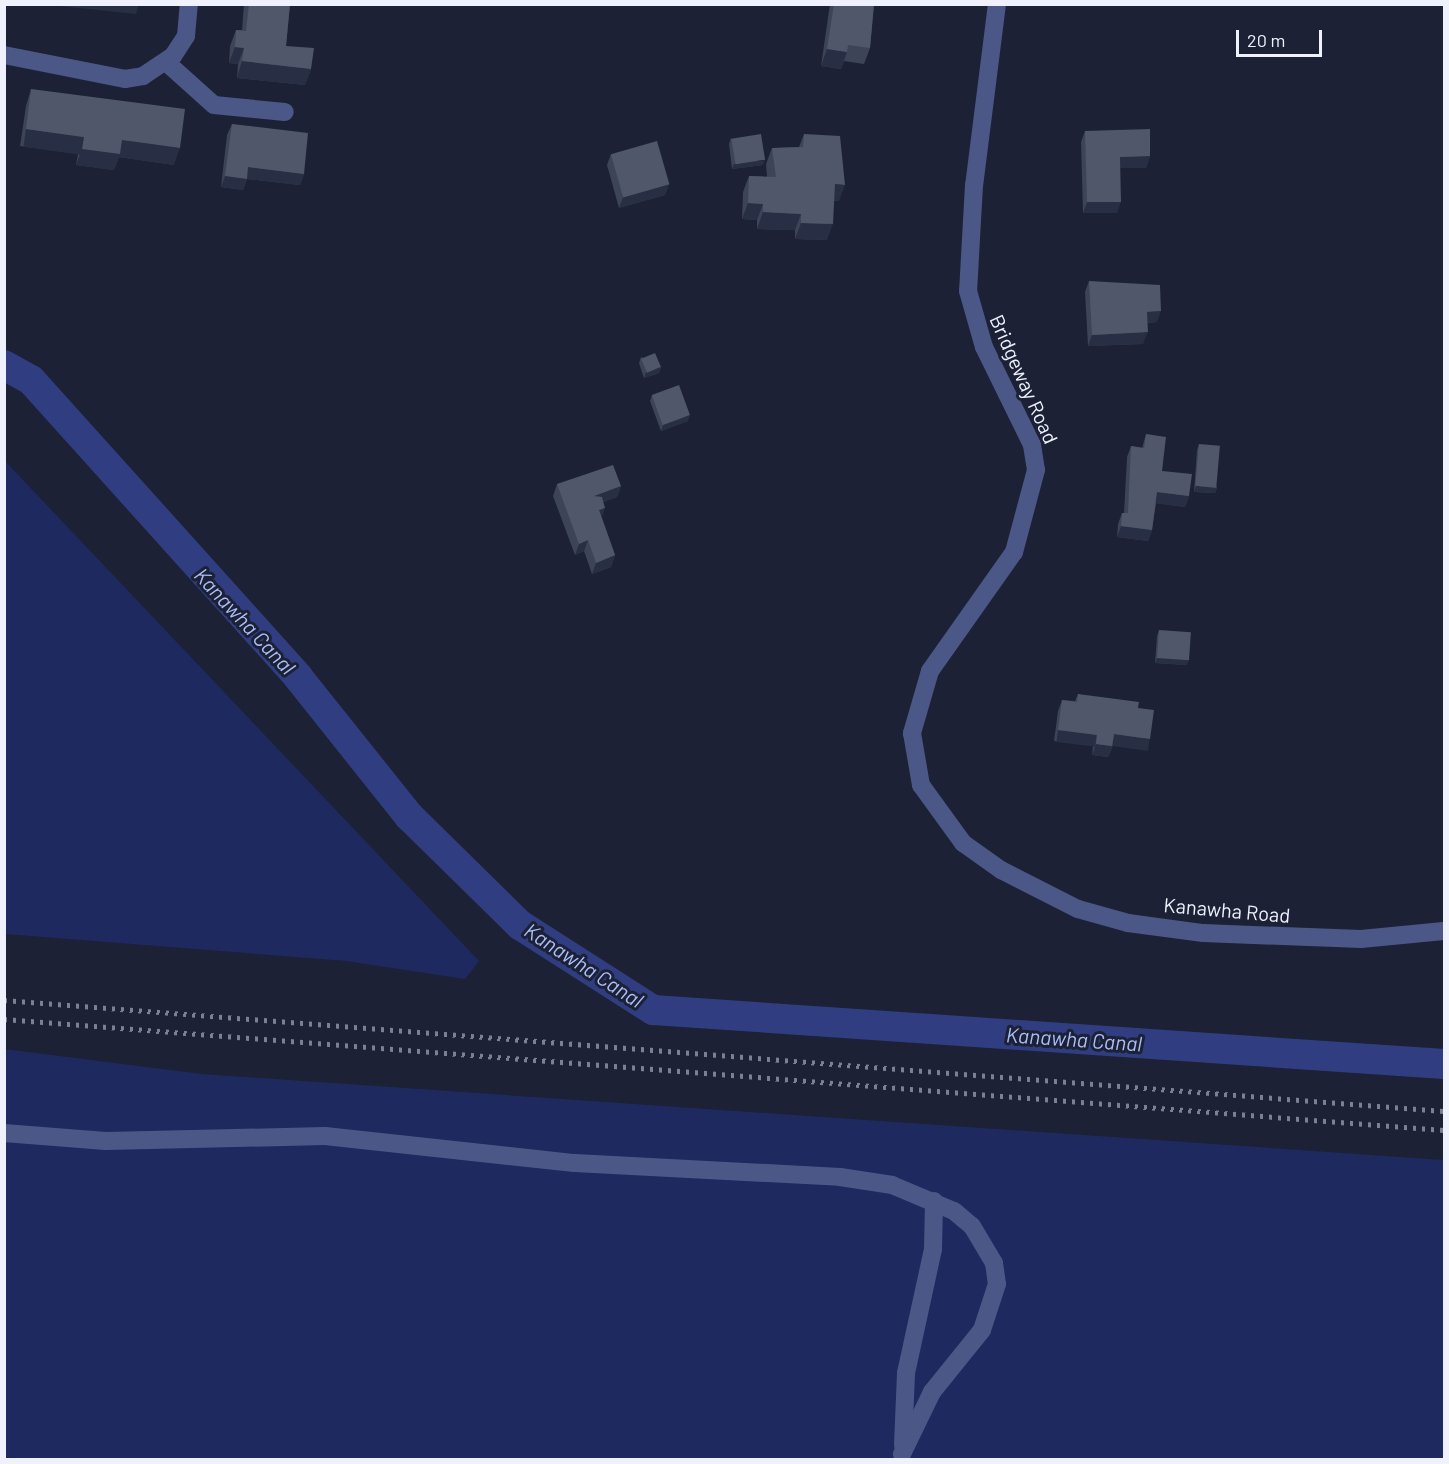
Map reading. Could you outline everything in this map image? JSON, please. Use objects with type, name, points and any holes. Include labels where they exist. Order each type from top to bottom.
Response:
[{"type":"street","points":[[4,55],[125,79],[166,62],[186,36],[189,4]]},
{"type":"street","name":"Bridgeway Road","points":[[997,4],[974,184],[968,291],[984,347],[1032,445],[1036,470],[1014,552],[930,671],[912,733],[921,785],[943,820],[963,843],[1015,879]]},
{"type":"street","points":[[166,62],[214,105],[285,112]]},
{"type":"street","name":"Kanawha Road","points":[[1015,879],[1078,909],[1203,933],[1361,939],[1444,932]]},
{"type":"street","points":[[4,1133],[106,1141],[325,1136],[575,1162],[840,1177],[892,1185],[934,1201],[972,1226],[994,1263],[996,1284],[982,1330],[932,1392],[902,1457]]},
{"type":"street","points":[[902,1457],[906,1373],[933,1249],[934,1201]]},
{"type":"shaded area","points":[[4,460],[479,961],[465,979],[346,961],[5,934]]},
{"type":"shaded area","points":[[4,1049],[202,1074],[1444,1160],[1444,1459],[5,1459]]},
{"type":"building","points":[[249,4],[290,4],[286,46],[314,48],[311,69],[242,61],[244,48],[235,47],[236,30],[246,31]]},
{"type":"building","points":[[834,4],[874,4],[870,48],[848,45],[847,52],[827,49]]},
{"type":"building","points":[[31,89],[185,109],[180,148],[122,140],[120,154],[82,149],[84,137],[26,129]]},
{"type":"building","points":[[232,124],[308,133],[304,174],[248,167],[247,179],[225,176]]},
{"type":"building","points":[[1150,129],[1150,156],[1120,157],[1121,202],[1087,202],[1085,131]]},
{"type":"building","points":[[761,134],[765,160],[735,164],[731,139]]},
{"type":"building","points":[[804,134],[840,136],[845,185],[835,184],[833,224],[801,223],[801,214],[763,212],[763,204],[748,203],[749,176],[776,177],[772,148],[803,147]]},
{"type":"building","points":[[657,141],[669,184],[623,197],[611,154]]},
{"type":"building","points":[[1089,281],[1160,285],[1161,311],[1147,312],[1148,332],[1092,335]]},
{"type":"building","points":[[655,353],[661,367],[647,373],[641,359]]},
{"type":"building","points":[[679,385],[690,415],[663,425],[652,395]]},
{"type":"building","points":[[1146,434],[1166,437],[1162,471],[1192,474],[1189,496],[1157,492],[1152,530],[1121,526],[1122,513],[1128,513],[1131,446],[1144,448]]},
{"type":"building","points":[[1199,444],[1220,446],[1216,488],[1195,486]]},
{"type":"building","points":[[613,465],[621,486],[594,496],[602,497],[605,508],[599,510],[615,555],[596,563],[588,540],[579,544],[557,484]]},
{"type":"building","points":[[1159,630],[1191,632],[1189,660],[1157,658]]},
{"type":"building","points":[[1078,694],[1139,702],[1138,708],[1154,710],[1150,739],[1114,734],[1112,746],[1096,744],[1097,735],[1058,730],[1062,700],[1077,702]]},
{"type":"waterway","name":"Kanawha Canal","points":[[4,365],[31,380],[298,677],[409,816],[520,925],[653,1010],[1444,1064]]},
{"type":"railway","points":[[4,1000],[1444,1111]]},
{"type":"railway","points":[[4,1019],[1444,1130]]}]
